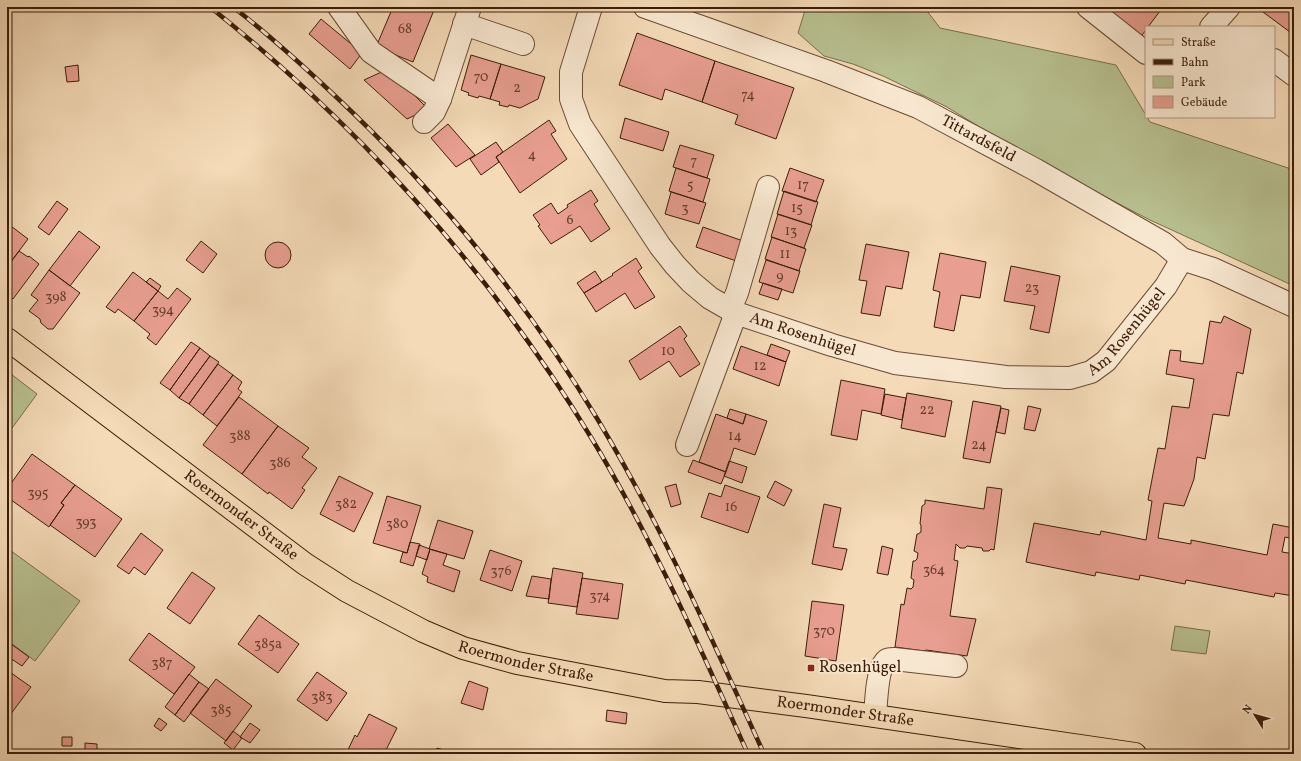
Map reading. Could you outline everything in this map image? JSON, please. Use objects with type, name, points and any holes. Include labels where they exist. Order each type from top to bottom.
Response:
[{"type":"main road","name":"Roermonder Straße","points":[[7,339],[305,564],[347,591],[423,631],[463,648],[517,663],[583,677],[665,691],[698,692],[1135,754]]},
{"type":"street","points":[[339,7],[371,52],[440,99]]},
{"type":"street","name":"Am Rosenhügel","points":[[592,7],[570,72],[571,99],[580,124],[660,246],[675,265],[691,282],[710,298],[733,311],[832,345],[895,363],[1006,377],[1070,378],[1091,372],[1106,361],[1163,290],[1182,259]]},
{"type":"street","name":"Tittardsfeld","points":[[645,7],[741,40],[918,107],[1036,170],[1163,243],[1182,259],[1213,268],[1294,306]]},
{"type":"street","points":[[1088,7],[1145,52]]},
{"type":"street","points":[[424,122],[434,112],[440,99],[467,16],[523,44]]},
{"type":"street","points":[[1275,61],[1294,75]]},
{"type":"street","points":[[687,445],[733,311],[768,188]]},
{"type":"street","points":[[875,716],[881,668],[884,662],[888,659],[956,666]]},
{"type":"green space","points":[[806,7],[924,7],[940,28],[1116,65],[1145,114],[1145,118],[1148,118],[1150,122],[1294,170],[1294,286],[1150,220],[1027,156],[947,107],[883,76],[853,64],[824,56],[798,33]]},
{"type":"green space","points":[[7,371],[37,394],[7,435]]},
{"type":"green space","points":[[7,548],[80,601],[35,661],[7,640]]},
{"type":"green space","points":[[1175,626],[1210,631],[1206,654],[1171,650]]},
{"type":"building","points":[[393,7],[426,7],[434,10],[413,62],[376,47]]},
{"type":"building","points":[[1097,7],[1163,7],[1149,26],[1145,26],[1145,31],[1139,39]]},
{"type":"building","points":[[1266,7],[1294,7],[1294,35],[1263,12]]},
{"type":"building","points":[[321,19],[362,53],[350,69],[309,34]]},
{"type":"building","points":[[637,33],[715,61],[702,102],[665,89],[662,100],[619,85]]},
{"type":"building","points":[[471,55],[501,64],[490,99],[468,95],[469,93],[461,90]]},
{"type":"building","points":[[715,61],[794,88],[776,139],[735,124],[738,115],[702,102]]},
{"type":"building","points":[[501,64],[545,77],[538,99],[520,108],[509,105],[508,107],[499,105],[500,102],[490,99]]},
{"type":"building","points":[[78,65],[79,81],[67,82],[65,67]]},
{"type":"building","points":[[388,69],[428,109],[407,119],[364,80]]},
{"type":"building","points":[[625,118],[669,132],[663,151],[620,138]]},
{"type":"building","points":[[549,120],[556,131],[551,134],[567,159],[520,193],[496,157]]},
{"type":"building","points":[[448,124],[475,155],[456,167],[431,138]]},
{"type":"building","points":[[496,142],[503,152],[496,157],[499,162],[481,175],[470,159]]},
{"type":"building","points":[[680,145],[714,155],[707,178],[673,167]]},
{"type":"building","points":[[676,168],[710,179],[703,202],[669,191]]},
{"type":"building","points":[[790,168],[824,180],[816,202],[782,191]]},
{"type":"building","points":[[591,190],[598,201],[594,204],[610,229],[591,242],[580,226],[551,244],[538,226],[540,225],[533,215],[551,203],[558,214],[568,207],[567,205]]},
{"type":"building","points":[[784,191],[818,202],[811,225],[777,214]]},
{"type":"building","points":[[671,192],[706,203],[699,224],[665,214]]},
{"type":"building","points":[[57,201],[68,209],[49,235],[38,227]]},
{"type":"building","points":[[778,214],[812,225],[804,248],[771,237]]},
{"type":"building","points":[[11,226],[28,239],[7,267],[7,231]]},
{"type":"building","points":[[703,227],[746,242],[739,262],[696,247]]},
{"type":"building","points":[[79,231],[100,247],[70,286],[49,270]]},
{"type":"building","points":[[772,237],[806,249],[799,271],[765,259]]},
{"type":"building","points":[[201,241],[217,254],[203,273],[186,260]]},
{"type":"building","points":[[278,242],[287,246],[291,255],[287,264],[278,268],[269,264],[265,255],[269,246]]},
{"type":"building","points":[[866,244],[909,252],[902,289],[886,286],[880,316],[861,313],[867,281],[859,280]]},
{"type":"building","points":[[19,251],[28,257],[29,256],[39,264],[13,299],[7,294],[7,267]]},
{"type":"building","points":[[940,253],[986,262],[980,298],[961,295],[954,331],[934,327],[940,292],[933,290]]},
{"type":"building","points":[[636,258],[642,268],[638,271],[655,297],[635,309],[625,293],[596,312],[584,293],[613,275],[612,274]]},
{"type":"building","points":[[766,260],[800,271],[793,293],[759,282]]},
{"type":"building","points":[[1011,266],[1060,276],[1049,333],[1030,329],[1035,306],[1004,301]]},
{"type":"building","points":[[49,270],[80,293],[53,329],[48,329],[41,323],[40,319],[29,311],[38,300],[31,295]]},
{"type":"building","points":[[595,271],[602,282],[584,293],[577,283]]},
{"type":"building","points":[[133,272],[158,291],[134,321],[118,309],[115,313],[106,307]]},
{"type":"building","points":[[150,278],[161,286],[158,291],[146,282]]},
{"type":"building","points":[[763,283],[782,289],[778,300],[759,294]]},
{"type":"building","points":[[177,288],[191,299],[156,345],[147,338],[150,334],[134,321],[158,291],[168,299]]},
{"type":"building","points":[[1224,316],[1251,329],[1243,374],[1237,372],[1229,416],[1213,414],[1205,459],[1197,457],[1194,479],[1184,506],[1164,503],[1158,538],[1191,544],[1191,540],[1267,555],[1273,524],[1294,528],[1294,539],[1285,537],[1282,552],[1294,554],[1294,596],[1275,593],[1274,597],[1186,580],[1185,584],[1140,575],[1139,580],[1096,572],[1095,576],[1026,562],[1034,523],[1100,535],[1101,531],[1146,540],[1152,501],[1148,500],[1158,448],[1165,449],[1172,406],[1189,408],[1194,379],[1166,374],[1170,350],[1181,351],[1180,361],[1203,364],[1210,321],[1221,323]]},
{"type":"building","points":[[680,326],[687,336],[684,339],[700,364],[680,377],[669,361],[640,380],[629,361]]},
{"type":"building","points":[[191,342],[200,348],[170,390],[160,383]]},
{"type":"building","points":[[771,344],[790,351],[786,362],[767,355]]},
{"type":"building","points":[[741,346],[786,362],[779,386],[733,369]]},
{"type":"building","points":[[200,348],[210,356],[179,398],[170,390]]},
{"type":"building","points":[[210,356],[219,362],[189,404],[179,398]]},
{"type":"building","points":[[218,364],[233,375],[203,415],[189,404]]},
{"type":"building","points":[[233,375],[242,382],[238,389],[242,392],[217,426],[203,415]]},
{"type":"building","points":[[841,380],[885,389],[881,414],[862,410],[857,440],[831,435]]},
{"type":"building","points":[[907,393],[952,401],[945,437],[901,428]]},
{"type":"building","points":[[885,394],[906,398],[902,420],[881,415]]},
{"type":"building","points":[[239,397],[278,426],[242,474],[203,445]]},
{"type":"building","points":[[973,401],[1001,406],[990,463],[963,458]]},
{"type":"building","points":[[1028,406],[1041,409],[1035,431],[1024,429]]},
{"type":"building","points":[[1001,408],[1009,410],[1005,434],[996,432]]},
{"type":"building","points":[[730,409],[746,414],[743,424],[727,418]]},
{"type":"building","points":[[716,414],[743,424],[746,414],[767,421],[755,455],[734,448],[726,472],[699,462]]},
{"type":"building","points":[[278,426],[309,448],[302,457],[317,468],[302,488],[305,490],[292,509],[269,492],[268,494],[242,474]]},
{"type":"building","points":[[32,454],[75,485],[61,503],[64,505],[49,527],[7,497],[7,489]]},
{"type":"building","points":[[693,460],[726,472],[721,484],[688,472]]},
{"type":"building","points":[[729,461],[747,467],[742,483],[724,476]]},
{"type":"building","points":[[339,476],[373,493],[354,532],[320,514]]},
{"type":"building","points":[[775,481],[792,490],[784,506],[767,497]]},
{"type":"building","points":[[676,484],[681,504],[671,507],[665,487]]},
{"type":"building","points":[[75,485],[122,519],[95,557],[50,525],[64,505],[61,503]]},
{"type":"building","points":[[725,485],[760,497],[748,533],[701,517],[709,493],[721,497]]},
{"type":"building","points":[[987,487],[1002,489],[994,550],[991,549],[989,551],[983,551],[982,548],[967,546],[965,548],[960,548],[956,544],[954,560],[958,561],[950,616],[976,619],[967,656],[895,647],[901,604],[904,605],[907,588],[911,589],[913,587],[914,580],[911,578],[913,561],[917,559],[918,553],[914,551],[917,534],[921,532],[920,524],[922,506],[925,504],[925,500],[984,509]]},
{"type":"building","points":[[387,496],[421,506],[407,553],[373,543]]},
{"type":"building","points":[[824,504],[841,508],[833,547],[847,549],[842,570],[812,564]]},
{"type":"building","points":[[438,520],[473,531],[464,559],[429,549]]},
{"type":"building","points":[[141,533],[163,550],[145,575],[134,567],[129,574],[117,566]]},
{"type":"building","points":[[410,542],[420,544],[413,566],[400,562],[403,552],[407,553]]},
{"type":"building","points":[[419,545],[430,549],[427,560],[416,556]]},
{"type":"building","points":[[882,546],[893,549],[888,575],[877,573]]},
{"type":"building","points":[[430,549],[447,554],[443,565],[460,571],[454,592],[427,582],[428,577],[422,574]]},
{"type":"building","points":[[490,550],[522,561],[512,591],[480,580]]},
{"type":"building","points":[[553,568],[583,573],[577,607],[548,603]]},
{"type":"building","points":[[192,572],[215,588],[190,624],[167,608]]},
{"type":"building","points":[[532,576],[551,579],[549,599],[526,596]]},
{"type":"building","points":[[582,578],[623,584],[618,619],[576,614]]},
{"type":"building","points":[[812,601],[844,605],[836,661],[805,656]]},
{"type":"building","points":[[259,615],[299,644],[278,673],[238,644]]},
{"type":"building","points":[[149,633],[195,667],[174,694],[129,660]]},
{"type":"building","points":[[7,641],[29,657],[22,666],[7,656]]},
{"type":"building","points":[[7,670],[31,687],[7,719]]},
{"type":"building","points":[[317,672],[347,693],[327,721],[297,700]]},
{"type":"building","points":[[189,674],[199,682],[175,715],[165,707]]},
{"type":"building","points":[[216,679],[252,706],[226,741],[190,713]]},
{"type":"building","points":[[469,681],[488,688],[483,710],[461,703]]},
{"type":"building","points":[[199,682],[209,689],[184,722],[175,715]]},
{"type":"building","points":[[607,710],[627,713],[626,724],[606,721]]},
{"type":"building","points":[[369,714],[397,728],[384,754],[346,754],[355,735],[357,737]]},
{"type":"building","points":[[159,718],[167,724],[161,731],[154,726]]},
{"type":"building","points":[[250,723],[260,730],[250,743],[240,737]]},
{"type":"building","points":[[233,731],[242,738],[233,750],[224,743]]},
{"type":"building","points":[[62,737],[72,737],[72,746],[62,746]]},
{"type":"building","points":[[85,743],[97,744],[97,754],[85,754]]},
{"type":"building","points":[[437,748],[457,754],[435,754]]},
{"type":"railway","points":[[210,7],[320,102],[371,153],[420,206],[467,261],[511,318],[553,377],[614,477],[656,555],[748,754]]},
{"type":"railway","points":[[233,7],[271,38],[320,82],[407,168],[476,247],[540,331],[598,420],[644,501],[706,627],[764,754]]},
{"type":"place","name":"Rosenhügel","points":[[811,668]]}]
